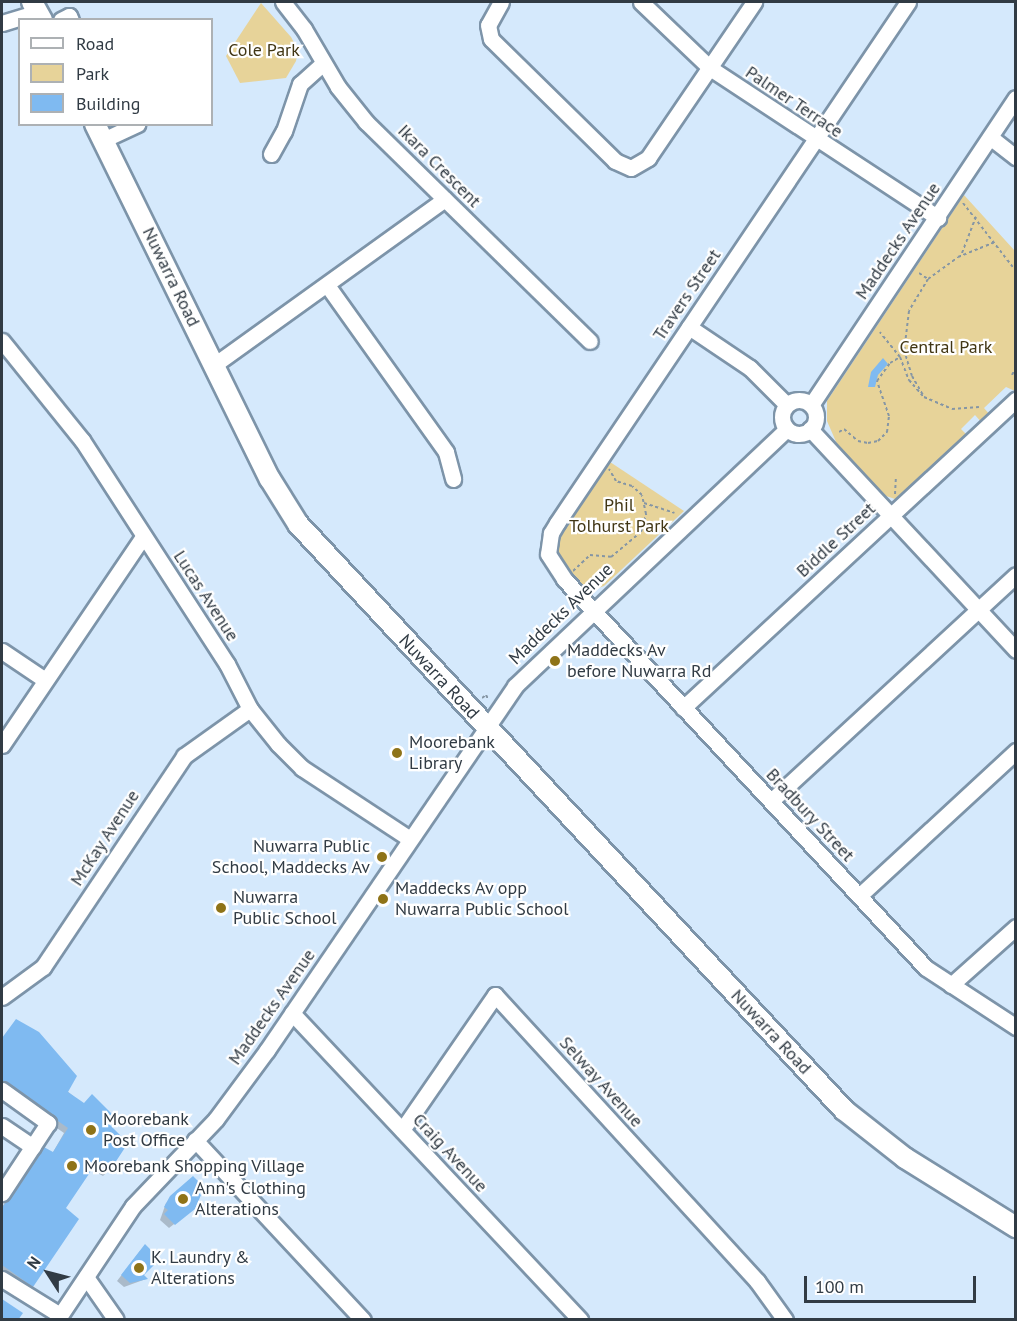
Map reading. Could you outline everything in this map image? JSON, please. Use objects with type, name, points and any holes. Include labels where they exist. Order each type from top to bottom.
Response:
[{"type":"main road","name":"Nuwarra Road","points":[[99,132],[274,487],[298,524],[844,1110],[905,1158],[1016,1227]]},
{"type":"street","points":[[501,2],[488,25],[491,39],[625,167],[645,163],[754,2]]},
{"type":"street","name":"Palmer Terrace","points":[[641,2],[710,68],[815,140],[938,218]]},
{"type":"street","name":"Travers Street","points":[[593,610],[551,563],[548,554],[551,533],[908,2]]},
{"type":"street","name":"Ikara Crescent","points":[[291,5],[323,63],[359,114],[590,341]]},
{"type":"street","points":[[2,23],[37,11]]},
{"type":"street","points":[[271,154],[284,131],[300,84],[323,63]]},
{"type":"street","name":"Maddecks Avenue","points":[[811,405],[1016,99]]},
{"type":"street","points":[[99,132],[128,126]]},
{"type":"street","points":[[990,137],[1016,157]]},
{"type":"street","points":[[214,365],[445,199]]},
{"type":"street","points":[[327,285],[446,452],[453,479]]},
{"type":"street","points":[[689,327],[750,368],[787,405]]},
{"type":"street","name":"Lucas Avenue","points":[[2,341],[82,440],[143,537],[222,655],[250,709],[302,768],[410,839]]},
{"type":"street","points":[[801,400],[811,405],[816,419],[810,429],[797,434],[787,429],[782,414],[787,405],[801,400]]},
{"type":"street","name":"Biddle Street","points":[[683,708],[1016,400]]},
{"type":"street","name":"Maddecks Avenue","points":[[57,1318],[148,1186],[195,1140],[235,1095],[486,726],[525,674],[787,429]]},
{"type":"street","points":[[810,429],[976,610],[1016,650]]},
{"type":"street","points":[[2,745],[143,537]]},
{"type":"street","points":[[771,801],[1016,575]]},
{"type":"street","name":"Bradbury Street","points":[[593,610],[926,968],[1016,1027]]},
{"type":"street","points":[[2,651],[45,680]]},
{"type":"street","name":"McKay Avenue","points":[[2,997],[44,967],[184,756],[250,709]]},
{"type":"street","points":[[860,896],[1016,751]]},
{"type":"street","points":[[951,985],[1016,927]]},
{"type":"street","name":"Selway Avenue","points":[[402,1130],[495,995],[757,1281],[785,1320]]},
{"type":"street","name":"Craig Avenue","points":[[292,1013],[580,1320]]},
{"type":"street","points":[[2,1090],[48,1123],[2,1193]]},
{"type":"street","points":[[2,1126],[33,1147]]},
{"type":"street","points":[[195,1140],[363,1320]]},
{"type":"street","points":[[2,1164],[15,1173]]},
{"type":"street","points":[[86,1277],[116,1320]]},
{"type":"street","points":[[2,1279],[57,1318]]},
{"type":"path","points":[[953,196],[976,216],[993,243],[1016,272]]},
{"type":"path","points":[[960,255],[976,216]]},
{"type":"path","points":[[924,397],[906,360],[904,328],[928,279],[960,255],[993,243]]},
{"type":"path","points":[[919,273],[928,279]]},
{"type":"path","points":[[880,332],[900,357],[909,380],[924,397],[952,410],[979,407]]},
{"type":"path","points":[[839,432],[844,429],[858,441],[867,443],[878,441],[886,432],[889,416],[877,381],[890,363],[900,357]]},
{"type":"path","points":[[1012,375],[1016,367]]},
{"type":"path","points":[[578,567],[590,555],[611,557],[631,544],[641,532],[644,503],[638,490],[616,481],[608,466]]},
{"type":"path","points":[[895,494],[896,477]]},
{"type":"path","points":[[644,503],[674,513]]},
{"type":"path","points":[[484,690],[488,699]]},
{"type":"path","points":[[481,700],[486,695]]},
{"type":"green space","name":"Cole Park","points":[[261,3],[291,37],[298,50],[296,61],[286,78],[240,83],[226,56]]},
{"type":"green space","name":"Central Park","points":[[964,195],[1015,251],[1015,391],[1006,387],[984,408],[990,415],[982,423],[975,415],[961,429],[968,436],[904,497],[895,499],[886,496],[840,451],[827,421],[827,401]]},
{"type":"green space","name":"Phil Tolhurst Park","points":[[607,460],[684,511],[604,586],[590,591],[577,584],[563,567],[555,542]]},
{"type":"building","points":[[883,358],[888,364],[878,375],[875,387],[868,387],[871,372]]},
{"type":"building","points":[[16,1019],[39,1032],[77,1076],[68,1092],[84,1103],[92,1094],[115,1117],[109,1124],[128,1143],[109,1172],[95,1165],[66,1208],[79,1219],[33,1287],[2,1265],[2,1208],[42,1146],[53,1152],[68,1128],[2,1082],[2,1038]]},
{"type":"building","name":"Ann's Clothing Alterations","points":[[193,1176],[202,1185],[197,1191],[201,1195],[195,1209],[175,1225],[164,1214],[168,1210],[164,1207],[170,1196]]},
{"type":"building","name":"K. Laundry & Alterations","points":[[145,1244],[160,1259],[144,1275],[148,1279],[130,1283],[121,1275]]},
{"type":"building","points":[[2,1299],[23,1313],[18,1320],[2,1320]]},
{"type":"place","name":"Maddecks Av before Nuwarra Rd","points":[[555,661]]},
{"type":"place","name":"Moorebank Library","points":[[397,753]]},
{"type":"place","name":"Nuwarra Public School, Maddecks Av","points":[[382,857]]},
{"type":"place","name":"Maddecks Av opp Nuwarra Public School","points":[[383,899]]},
{"type":"place","name":"Nuwarra Public School","points":[[221,908]]},
{"type":"place","name":"Moorebank Post Office","points":[[91,1130]]},
{"type":"place","name":"Moorebank Shopping Village","points":[[72,1166]]},
{"type":"place","name":"Ann's Clothing Alterations","points":[[183,1199]]},
{"type":"place","name":"K. Laundry & Alterations","points":[[139,1268]]}]
